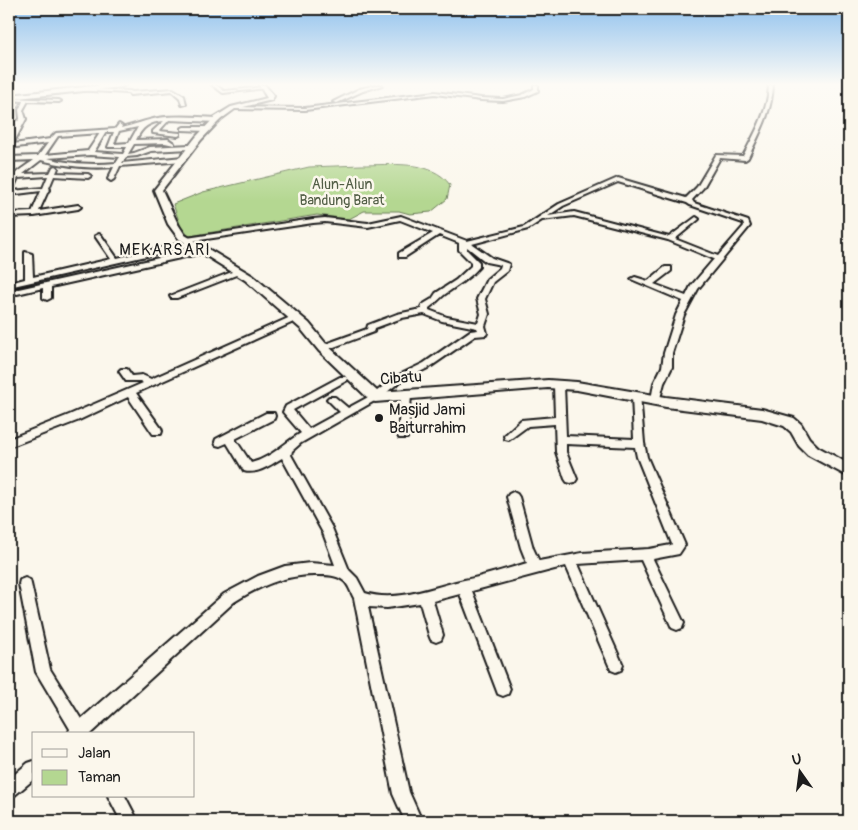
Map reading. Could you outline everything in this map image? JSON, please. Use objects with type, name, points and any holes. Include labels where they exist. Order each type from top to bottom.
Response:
[{"type":"street","points":[[9,146],[19,124]]},
{"type":"street","points":[[47,189],[9,192],[12,176],[40,158],[56,135],[104,131],[144,124]]},
{"type":"street","points":[[163,124],[155,132],[178,134]]},
{"type":"street","name":"Cibatu","points":[[212,124],[192,145],[158,190],[173,224],[189,242],[240,272],[295,318],[375,397],[465,389],[559,385],[781,418],[796,428],[804,442],[813,451],[849,471]]},
{"type":"street","points":[[688,201],[700,188],[718,156],[746,158],[762,124]]},
{"type":"street","points":[[112,179],[116,166],[141,125]]},
{"type":"street","points":[[118,128],[110,146],[168,141],[167,146]]},
{"type":"street","points":[[184,129],[206,129]]},
{"type":"street","points":[[90,152],[104,131]]},
{"type":"street","points":[[9,146],[50,142]]},
{"type":"street","points":[[9,160],[90,152],[112,156],[135,155],[138,152],[167,146],[192,145]]},
{"type":"street","points":[[40,158],[58,163],[116,166],[183,159]]},
{"type":"street","points":[[34,214],[58,163]]},
{"type":"street","points":[[12,176],[53,174],[88,176]]},
{"type":"street","points":[[464,243],[526,228],[574,198],[618,180],[688,201],[747,224],[720,259],[701,278],[678,319],[668,353],[667,367],[659,383],[656,400]]},
{"type":"street","points":[[9,215],[34,214],[78,207]]},
{"type":"street","points":[[539,221],[572,214],[670,239],[720,259]]},
{"type":"street","points":[[9,285],[189,242],[325,220],[368,225],[402,218],[464,243],[489,260],[505,264],[504,269],[490,281],[483,293],[481,299],[485,314],[481,326],[482,333],[473,333],[427,365],[398,379],[375,397],[308,434],[286,452],[261,465],[248,468],[224,440],[270,416]]},
{"type":"street","points":[[670,239],[696,219]]},
{"type":"street","points":[[402,254],[438,232]]},
{"type":"street","points":[[99,236],[115,260]]},
{"type":"street","points":[[425,311],[425,307],[459,282],[475,267],[475,262],[463,250],[464,243]]},
{"type":"street","points":[[17,292],[81,280],[204,250]]},
{"type":"street","points":[[28,254],[29,280]]},
{"type":"street","points":[[649,284],[668,269]]},
{"type":"street","points":[[174,296],[240,272]]},
{"type":"street","points":[[635,279],[688,300]]},
{"type":"street","points":[[47,285],[47,298]]},
{"type":"street","points":[[324,348],[371,330],[371,327],[388,320],[425,311],[445,319],[481,326]]},
{"type":"street","points":[[9,443],[130,392],[295,318]]},
{"type":"street","points":[[124,371],[129,379],[142,378],[150,383]]},
{"type":"street","points":[[308,434],[288,412],[289,408],[343,379]]},
{"type":"street","points":[[559,385],[561,452],[571,479]]},
{"type":"street","points":[[130,392],[156,431]]},
{"type":"street","points":[[403,435],[406,395]]},
{"type":"street","points":[[360,598],[371,603],[386,603],[425,596],[535,566],[570,560],[675,550],[679,545],[642,457],[639,443],[637,396]]},
{"type":"street","points":[[332,399],[347,413]]},
{"type":"street","points":[[509,436],[526,423],[561,420]]},
{"type":"street","points":[[561,440],[639,443]]},
{"type":"street","points":[[286,452],[328,532],[345,575],[353,584],[360,598],[401,794],[414,821]]},
{"type":"street","points":[[513,497],[527,548],[535,566]]},
{"type":"street","points":[[644,554],[677,623]]},
{"type":"street","points":[[570,560],[616,664]]},
{"type":"street","points":[[80,732],[229,598],[254,582],[279,572],[309,568],[330,569],[345,575]]},
{"type":"street","points":[[25,584],[43,672],[78,732]]},
{"type":"street","points":[[464,586],[503,688]]},
{"type":"street","points":[[425,596],[436,635]]},
{"type":"street","points":[[9,789],[32,771]]},
{"type":"street","points":[[117,798],[130,821]]},
{"type":"green space","name":"Alun-Alun Bandung Barat","points":[[409,165],[432,171],[450,185],[447,199],[431,212],[410,214],[399,211],[364,211],[349,219],[317,215],[189,236],[181,227],[173,204],[203,192],[309,167]]},
{"type":"place","name":"Masjid Jami Baiturrahim","points":[[379,418]]},
{"type":"district","name":"MEKARSARI","points":[[165,249]]}]
